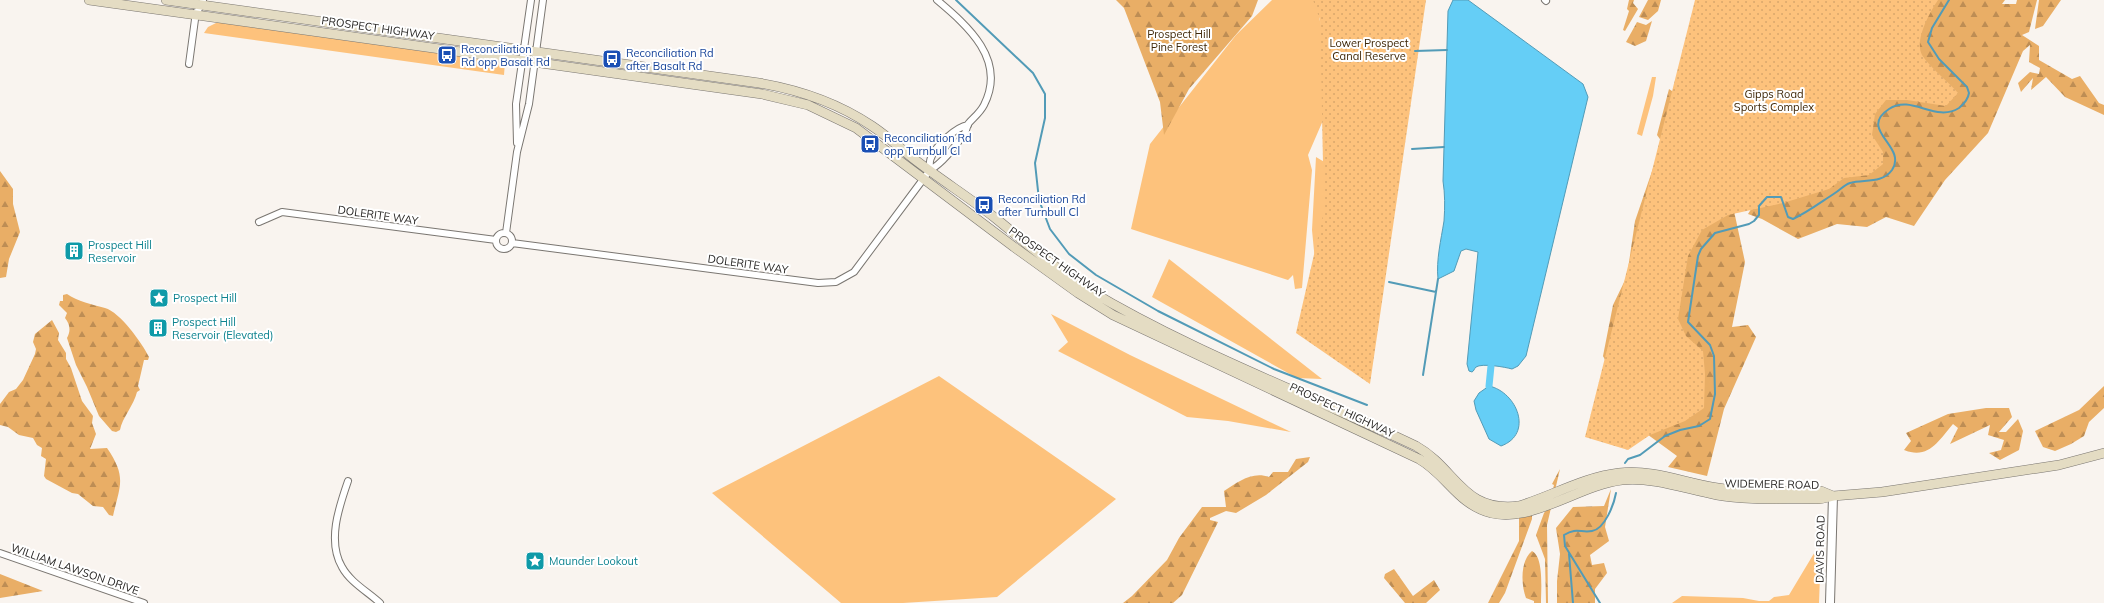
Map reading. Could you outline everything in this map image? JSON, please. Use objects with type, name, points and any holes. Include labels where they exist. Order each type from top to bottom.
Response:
[{"type":"main road","name":"PROSPECT HIGHWAY","points":[[89,0],[762,94],[795,101],[832,116],[856,128],[1044,269],[1113,315],[1419,459],[1433,468],[1455,493],[1475,507],[1492,513],[1512,514],[1549,504]]},
{"type":"main road","name":"PROSPECT HIGHWAY","points":[[166,0],[199,2],[536,52],[759,83],[799,92],[841,108],[862,120],[1085,287],[1120,308],[1195,346],[1420,449],[1434,458],[1461,488],[1477,500],[1494,506],[1513,506],[1551,494]]},
{"type":"main road","name":"WIDEMERE ROAD","points":[[1551,494],[1569,491],[1636,472],[1729,489],[1821,491],[1833,496],[1882,492],[2059,465],[2104,453]]},
{"type":"main road","name":"WIDEMERE ROAD","points":[[1549,504],[1569,491]]},
{"type":"street","points":[[517,152],[516,104],[531,0]]},
{"type":"street","points":[[506,233],[517,152],[529,104],[543,0]]},
{"type":"street","points":[[937,0],[968,26],[986,54],[990,70],[987,99],[980,112],[968,124],[965,132],[940,165],[930,170],[930,158],[960,126],[968,124]]},
{"type":"street","points":[[189,64],[199,2]]},
{"type":"street","name":"DOLERITE WAY","points":[[512,243],[818,283],[836,282],[854,272],[930,170]]},
{"type":"street","name":"DOLERITE WAY","points":[[259,222],[282,212],[496,240]]},
{"type":"street","points":[[506,233],[511,238],[512,243],[509,247],[501,249],[497,246],[496,240],[498,235],[506,233]]},
{"type":"street","points":[[348,481],[336,520],[335,542],[337,555],[342,568],[353,580],[380,603]]},
{"type":"street","name":"DAVIS ROAD","points":[[1830,603],[1833,496]]},
{"type":"street","name":"WILLIAM LAWSON DRIVE","points":[[0,554],[144,603]]},
{"type":"green space","name":"Prospect Hill Pine Forest","points":[[1116,0],[1258,0],[1252,16],[1189,89],[1164,135],[1160,102],[1124,8]]},
{"type":"green space","points":[[1272,0],[1316,0],[1334,95],[1308,155],[1312,170],[1302,288],[1295,289],[1293,275],[1288,280],[1131,229],[1150,144],[1236,35]]},
{"type":"green space","name":"Lower Prospect Canal Reserve","points":[[1313,0],[1426,0],[1370,384],[1296,333],[1324,211],[1320,20]]},
{"type":"green space","points":[[1629,0],[1634,0],[1633,3],[1638,9],[1625,31],[1623,30],[1629,11],[1627,9]]},
{"type":"green space","points":[[1648,0],[1661,0],[1658,11],[1648,20],[1639,17]]},
{"type":"green space","name":"Gipps Road Sports Complex","points":[[1695,0],[1938,0],[1921,34],[1920,49],[1929,65],[1958,93],[1946,106],[1907,100],[1886,100],[1875,114],[1872,135],[1883,152],[1883,164],[1869,175],[1844,178],[1829,189],[1783,203],[1728,215],[1702,230],[1688,256],[1678,319],[1686,336],[1703,351],[1705,374],[1704,408],[1685,421],[1650,435],[1628,450],[1585,437]]},
{"type":"green space","points":[[1863,0],[2005,0],[2002,4],[2016,4],[2017,0],[2037,0],[2029,32],[2022,35],[2039,46],[2039,60],[2072,79],[2080,76],[2099,103],[2104,105],[2104,115],[2065,97],[2046,77],[2031,90],[2033,78],[2021,92],[2018,83],[2030,72],[2039,74],[2040,68],[2029,62],[2030,45],[2023,51],[1988,133],[1945,180],[1914,226],[1886,217],[1867,227],[1837,224],[1798,239],[1762,219],[1748,214],[1763,190]]},
{"type":"green space","points":[[2039,0],[2061,0],[2043,26],[2035,29]]},
{"type":"green space","points":[[1652,21],[1646,41],[1635,46],[1626,42],[1637,22],[1646,25]]},
{"type":"green space","points":[[218,22],[505,62],[504,75],[204,33],[208,27]]},
{"type":"green space","points":[[1652,77],[1656,77],[1653,96],[1642,136],[1637,134]]},
{"type":"green space","points":[[1669,89],[1700,110],[1728,183],[1745,262],[1732,327],[1748,325],[1756,337],[1724,409],[1707,476],[1668,467],[1677,456],[1640,429],[1603,356],[1613,305],[1627,276],[1635,221],[1662,142],[1657,135]]},
{"type":"green space","points":[[1316,157],[1326,163],[1329,229],[1319,303],[1312,230]]},
{"type":"green space","points":[[0,171],[13,189],[13,204],[20,232],[9,259],[6,277],[0,278]]},
{"type":"green space","points":[[1169,259],[1322,379],[1297,378],[1152,297]]},
{"type":"green space","points":[[67,294],[80,301],[105,308],[117,315],[136,336],[149,357],[148,360],[144,360],[138,386],[140,390],[137,392],[120,430],[116,432],[112,431],[99,416],[76,365],[67,338],[69,325],[65,318],[67,313],[59,305],[60,301],[63,301],[63,295]]},
{"type":"green space","points":[[1051,314],[1130,355],[1291,432],[1228,421],[1187,417],[1058,351],[1068,342]]},
{"type":"green space","points":[[52,320],[59,333],[58,340],[66,353],[66,359],[71,368],[82,401],[93,416],[92,423],[96,434],[90,449],[107,448],[120,474],[119,489],[113,516],[109,515],[103,507],[93,506],[78,494],[72,493],[46,479],[44,476],[46,459],[41,456],[42,448],[37,445],[33,438],[19,435],[8,427],[0,425],[0,404],[9,392],[16,389],[23,380],[35,354],[36,349],[33,342],[35,334]]},
{"type":"green space","points":[[939,376],[1116,499],[997,597],[903,603],[841,603],[712,493]]},
{"type":"green space","points":[[2104,386],[2104,408],[2089,422],[2084,436],[2055,451],[2043,447],[2035,431],[2079,410]]},
{"type":"green space","points":[[1986,408],[2009,408],[2012,417],[1999,432],[2006,432],[2018,419],[2023,431],[2019,450],[2000,460],[1989,453],[2001,450],[2004,440],[1988,435],[1990,425],[1950,444],[1958,428],[1953,424],[1933,447],[1920,452],[1904,450],[1911,441],[1906,433],[1948,414]]},
{"type":"green space","points":[[1310,457],[1308,462],[1266,495],[1236,513],[1226,511],[1210,518],[1210,520],[1218,522],[1182,595],[1173,603],[1123,603],[1132,596],[1167,560],[1179,538],[1202,507],[1226,507],[1224,491],[1245,478],[1257,475],[1269,477],[1273,472],[1288,472],[1296,459]]},
{"type":"green space","points":[[1560,469],[1547,525],[1548,603],[1546,603],[1545,559],[1536,535],[1544,513],[1548,508],[1554,485],[1552,484]]},
{"type":"green space","points":[[1611,489],[1605,527],[1609,541],[1590,555],[1592,565],[1604,563],[1607,573],[1595,589],[1595,603],[1557,603],[1557,581],[1560,554],[1556,528],[1573,507],[1604,506]]},
{"type":"green space","points":[[1532,514],[1532,519],[1505,593],[1499,603],[1488,603],[1519,541],[1519,517]]},
{"type":"green space","points":[[1821,549],[1819,603],[1672,603],[1682,596],[1743,598],[1769,601],[1774,597],[1789,595],[1816,550]]},
{"type":"green space","points":[[1532,551],[1536,554],[1540,567],[1541,603],[1534,603],[1534,601],[1526,598],[1524,593],[1523,573],[1525,561]]},
{"type":"green space","points":[[1394,569],[1413,596],[1434,580],[1440,590],[1426,603],[1405,603],[1384,578],[1385,574]]},
{"type":"green space","points":[[0,574],[43,591],[0,598]]},
{"type":"water","points":[[1453,0],[1468,0],[1583,84],[1588,97],[1526,356],[1518,366],[1512,369],[1483,365],[1476,367],[1472,372],[1469,371],[1467,364],[1478,252],[1466,249],[1461,251],[1454,271],[1438,279],[1438,257],[1445,211],[1443,181],[1448,11]]},
{"type":"water","points":[[1489,386],[1499,390],[1507,396],[1514,404],[1518,414],[1519,423],[1517,432],[1511,440],[1501,446],[1489,439],[1476,410],[1474,401],[1479,393]]},
{"type":"waterway","points":[[956,0],[1033,73],[1045,94],[1045,118],[1035,163],[1039,200],[1050,229],[1069,254],[1096,275],[1158,311],[1274,369],[1367,405]]},
{"type":"waterway","points":[[1625,463],[1628,459],[1640,455],[1665,436],[1680,430],[1699,426],[1710,419],[1715,394],[1714,356],[1710,345],[1688,322],[1698,256],[1701,249],[1715,233],[1749,224],[1754,221],[1759,215],[1759,206],[1767,197],[1781,197],[1788,217],[1793,219],[1848,184],[1878,179],[1888,174],[1892,170],[1895,161],[1894,153],[1880,131],[1878,124],[1881,117],[1889,109],[1898,105],[1906,105],[1932,111],[1950,112],[1959,108],[1966,102],[1969,93],[1967,87],[1939,59],[1928,42],[1932,28],[1949,0]]},
{"type":"waterway","points":[[1415,51],[1447,50]]},
{"type":"waterway","points":[[1412,149],[1444,147]]},
{"type":"waterway","points":[[1423,375],[1438,279]]},
{"type":"waterway","points":[[1389,282],[1436,292]]},
{"type":"waterway","points":[[1489,386],[1491,366]]},
{"type":"waterway","points":[[1600,603],[1565,546],[1564,535],[1572,531],[1592,531],[1601,526],[1608,515],[1616,493]]},
{"type":"waterway","points":[[1569,554],[1573,603]]},
{"type":"place","name":"Reconciliation Rd opp Basalt Rd","points":[[447,55]]},
{"type":"place","name":"Reconciliation Rd after Basalt Rd","points":[[612,59]]},
{"type":"place","name":"Reconciliation Rd opp Turnbull Cl","points":[[870,144]]},
{"type":"place","name":"Reconciliation Rd after Turnbull Cl","points":[[984,205]]},
{"type":"place","name":"Prospect Hill Reservoir","points":[[74,251]]},
{"type":"place","name":"Prospect Hill","points":[[159,298]]},
{"type":"place","name":"Prospect Hill Reservoir (Elevated)","points":[[158,328]]},
{"type":"place","name":"Maunder Lookout","points":[[535,561]]}]
